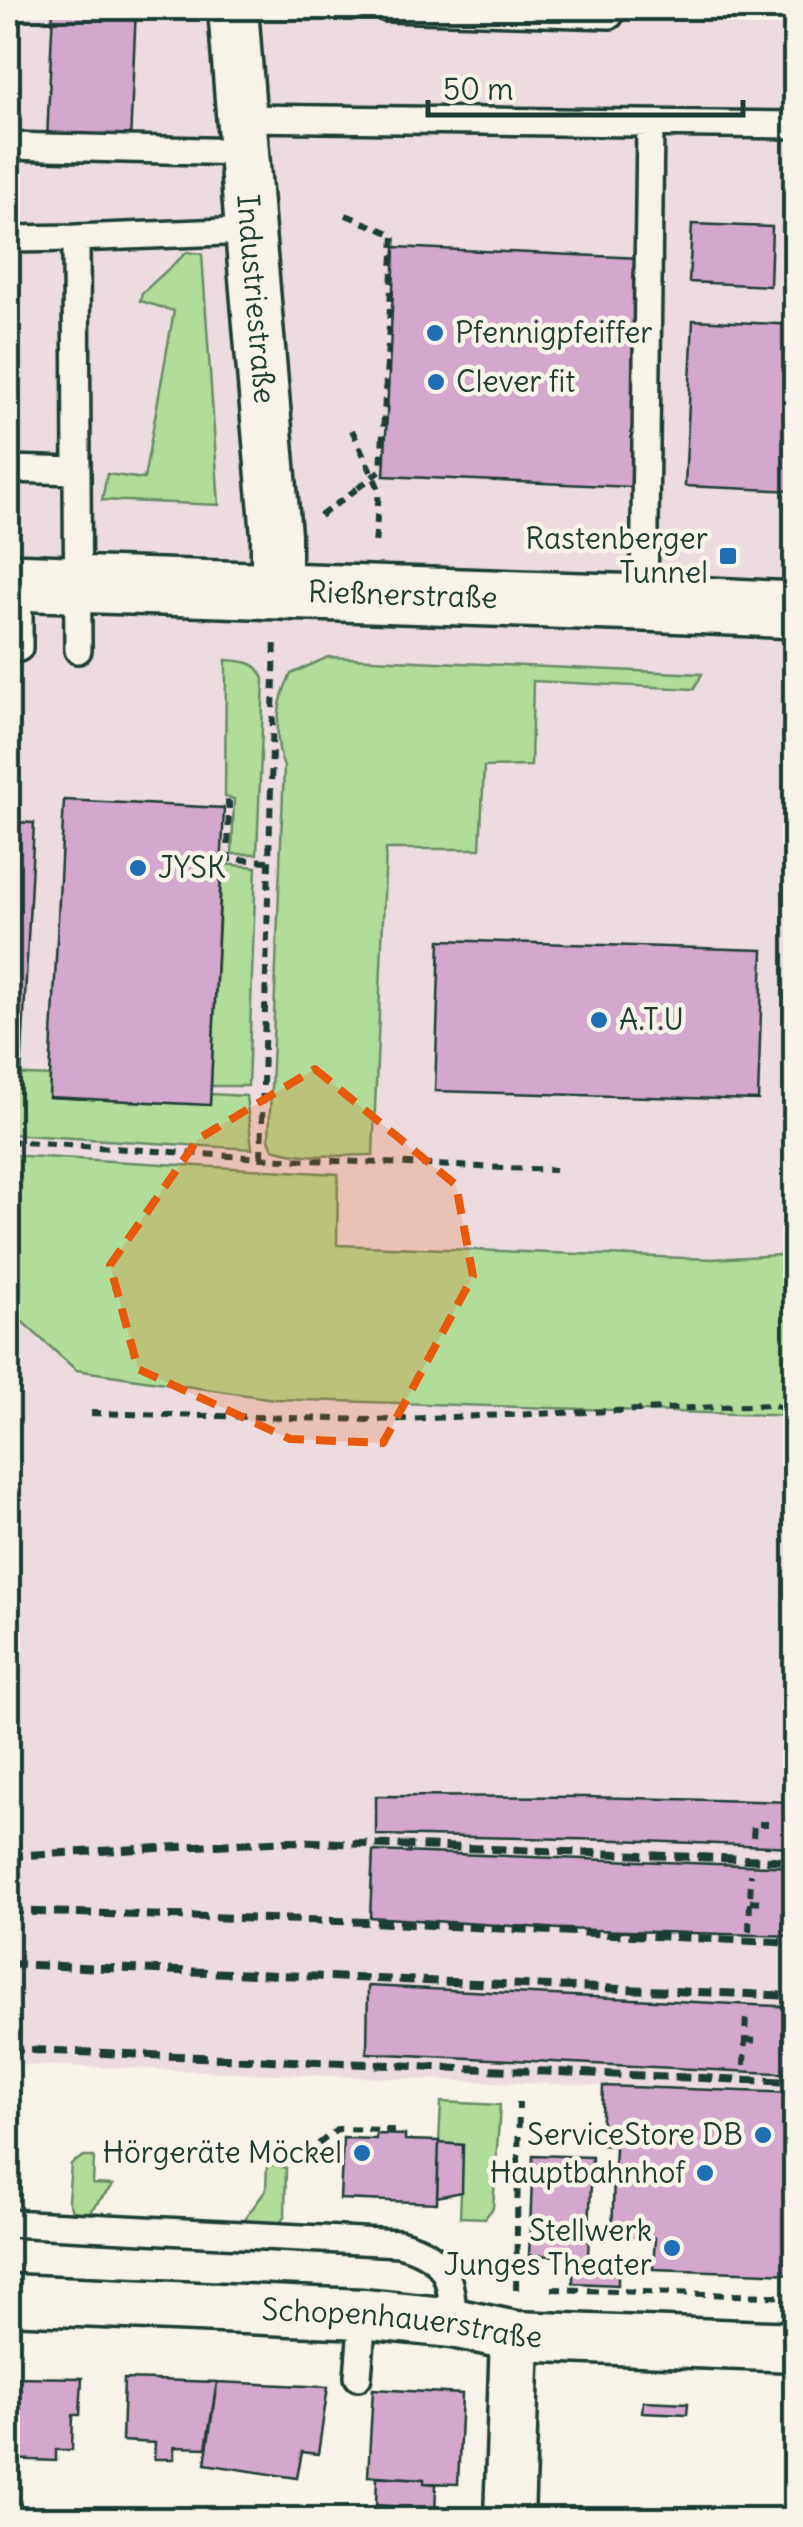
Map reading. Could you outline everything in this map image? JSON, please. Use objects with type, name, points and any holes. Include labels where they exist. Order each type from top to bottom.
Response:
[{"type":"street","name":"Industriestraße","points":[[233,8],[276,535],[276,592]]},
{"type":"street","name":"Rießnerstraße","points":[[13,582],[796,610]]},
{"type":"street","name":"Schopenhauerstraße","points":[[8,2298],[363,2314],[453,2323],[515,2336],[796,2347]]},
{"type":"street","points":[[508,2520],[515,2336]]},
{"type":"lane","points":[[387,8],[610,16]]},
{"type":"lane","points":[[644,603],[650,124]]},
{"type":"lane","points":[[8,146],[650,124],[796,125]]},
{"type":"lane","points":[[8,240],[250,231]]},
{"type":"lane","points":[[76,238],[78,650]]},
{"type":"lane","points":[[8,469],[77,471]]},
{"type":"lane","points":[[13,582],[20,648]]},
{"type":"lane","points":[[8,2224],[398,2243],[419,2248],[446,2275],[452,2290],[453,2323]]},
{"type":"lane","points":[[358,2377],[363,2314]]},
{"type":"path","points":[[320,516],[382,470],[394,236],[346,215]]},
{"type":"path","points":[[352,430],[379,489],[375,553]]},
{"type":"path","points":[[260,1158],[276,592]]},
{"type":"path","points":[[225,803],[229,803],[228,859],[269,861]]},
{"type":"path","points":[[8,1142],[260,1158],[555,1170]]},
{"type":"path","points":[[91,1413],[374,1420],[774,1405],[796,1413]]},
{"type":"path","points":[[753,1838],[754,1824],[768,1824]]},
{"type":"path","points":[[749,1931],[751,1874]]},
{"type":"path","points":[[750,1901],[765,1902]]},
{"type":"path","points":[[744,2064],[746,2012]]},
{"type":"path","points":[[745,2040],[760,2041]]},
{"type":"path","points":[[515,2336],[520,2102]]},
{"type":"path","points":[[304,2155],[338,2129],[391,2130],[391,2135]]},
{"type":"path","points":[[516,2288],[533,2288]]},
{"type":"path","points":[[550,2288],[796,2297]]},
{"type":"highlighted area","points":[[315,1069],[456,1185],[473,1276],[383,1443],[290,1439],[138,1369],[110,1265],[198,1139]]},
{"type":"shaded area","points":[[8,8],[795,8],[795,2093],[8,2064]]},
{"type":"green space","points":[[187,252],[202,254],[219,505],[102,500],[107,474],[144,479],[174,311],[140,301],[142,293]]},
{"type":"green space","points":[[328,657],[702,674],[694,689],[533,681],[531,766],[484,767],[480,849],[386,849],[373,1155],[297,1154],[273,1149],[269,1139],[284,767],[278,745],[278,720],[291,674]]},
{"type":"green space","points":[[226,660],[254,665],[264,679],[257,854],[232,854],[234,799],[225,797]]},
{"type":"green space","points":[[222,864],[256,867],[248,1086],[211,1086]]},
{"type":"green space","points":[[8,1074],[50,1076],[50,1097],[209,1105],[210,1094],[246,1096],[252,1149],[8,1134]]},
{"type":"green space","points":[[8,1155],[338,1174],[337,1245],[713,1259],[795,1254],[795,1416],[274,1399],[76,1370],[8,1309]]},
{"type":"green space","points":[[441,2102],[500,2105],[493,2208],[485,2218],[460,2217],[463,2145],[439,2143]]},
{"type":"green space","points":[[82,2157],[94,2157],[93,2184],[113,2185],[84,2218],[72,2211],[68,2200],[71,2164]]},
{"type":"green space","points":[[267,2163],[286,2168],[285,2216],[275,2225],[240,2225],[266,2190]]},
{"type":"building","points":[[53,8],[136,8],[130,143],[47,140]]},
{"type":"building","points":[[692,224],[772,227],[770,286],[689,282]]},
{"type":"building","points":[[395,247],[641,258],[631,487],[384,476]]},
{"type":"building","points":[[693,320],[796,325],[796,491],[685,486]]},
{"type":"building","points":[[64,800],[224,808],[210,1105],[49,1097]]},
{"type":"building","points":[[8,822],[34,823],[21,1075],[8,1074]]},
{"type":"building","points":[[440,940],[763,950],[758,1100],[435,1091]]},
{"type":"building","points":[[376,1796],[796,1802],[796,1847],[376,1835]]},
{"type":"building","points":[[373,1851],[796,1867],[796,1936],[560,1929],[370,1917]]},
{"type":"building","points":[[368,1986],[796,2007],[796,2074],[367,2053]]},
{"type":"building","name":"Hauptbahnhof","points":[[603,2086],[796,2093],[796,2274],[653,2269],[655,2238],[612,2236],[615,2146],[601,2145]]},
{"type":"building","points":[[376,2134],[439,2141],[437,2203],[340,2199],[343,2138],[376,2139]]},
{"type":"building","points":[[439,2143],[463,2145],[462,2192],[437,2197]]},
{"type":"building","points":[[533,2155],[592,2157],[588,2257],[529,2255]]},
{"type":"building","points":[[573,2272],[618,2274],[618,2285],[573,2283]]},
{"type":"building","points":[[8,2377],[82,2378],[80,2415],[73,2415],[72,2450],[56,2450],[56,2461],[8,2459]]},
{"type":"building","points":[[124,2379],[217,2382],[206,2448],[174,2447],[174,2459],[154,2459],[155,2443],[122,2441]]},
{"type":"building","points":[[217,2382],[328,2387],[318,2454],[302,2452],[297,2478],[205,2464]]},
{"type":"building","points":[[373,2389],[462,2394],[458,2484],[368,2476]]},
{"type":"building","points":[[643,2401],[688,2403],[687,2414],[642,2412]]},
{"type":"building","points":[[377,2476],[424,2479],[424,2483],[436,2484],[435,2520],[400,2520],[400,2507],[376,2505]]},
{"type":"railway","points":[[8,1856],[290,1841],[796,1861]]},
{"type":"railway","points":[[8,1911],[369,1922],[796,1943]]},
{"type":"railway","points":[[8,1964],[796,1996]]},
{"type":"railway","points":[[8,2049],[796,2082]]},
{"type":"place","name":"Pfennigpfeiffer","points":[[435,333]]},
{"type":"place","name":"Clever fit","points":[[436,382]]},
{"type":"place","name":"Rastenberger Tunnel","points":[[728,556]]},
{"type":"place","name":"JYSK","points":[[138,868]]},
{"type":"place","name":"A.T.U","points":[[599,1020]]},
{"type":"place","name":"ServiceStore DB","points":[[763,2135]]},
{"type":"place","name":"Hörgeräte Möckel","points":[[362,2153]]},
{"type":"place","name":"Hauptbahnhof","points":[[705,2173]]},
{"type":"place","name":"Stellwerk Junges Theater","points":[[672,2248]]}]
